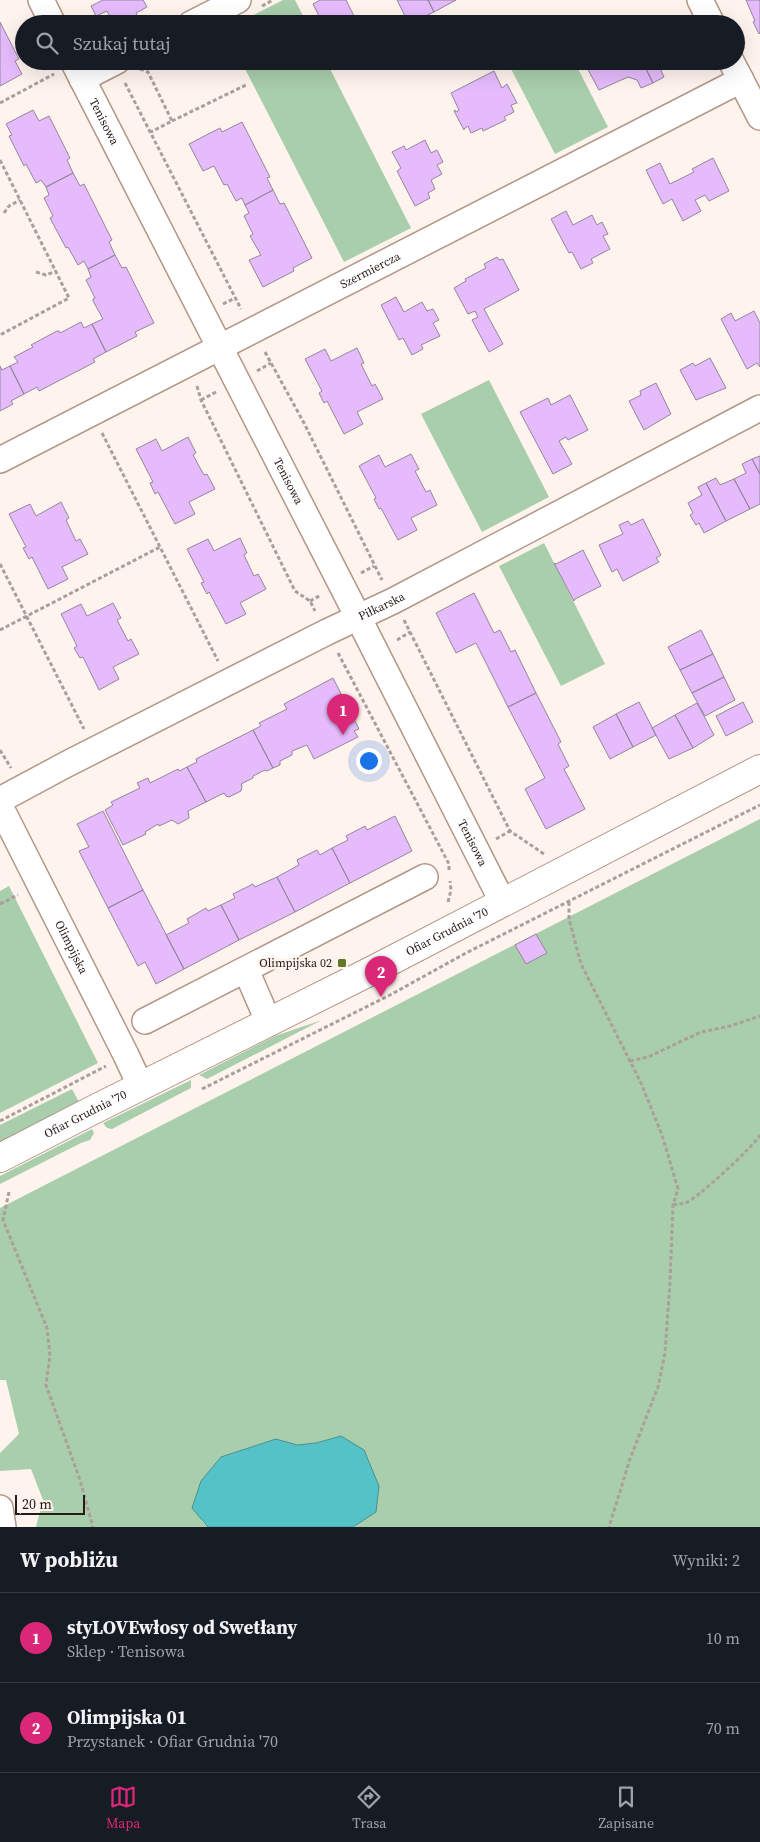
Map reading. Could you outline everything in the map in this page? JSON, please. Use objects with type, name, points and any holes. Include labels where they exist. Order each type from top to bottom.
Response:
[{"type":"street","points":[[41,0],[48,15]]},
{"type":"street","points":[[209,15],[238,0]]},
{"type":"street","points":[[700,0],[708,15]]},
{"type":"street","name":"Tenisowa","points":[[72,70],[220,347],[503,903]]},
{"type":"street","points":[[736,71],[760,117]]},
{"type":"street","name":"Szermiercza","points":[[0,460],[220,347],[736,71]]},
{"type":"street","name":"Piłkarska","points":[[0,800],[67,764],[402,596],[760,408]]},
{"type":"street","name":"Ofiar Grudnia '70","points":[[0,1158],[269,1023],[760,769]]},
{"type":"street","name":"Olimpijska","points":[[0,806],[141,1087]]},
{"type":"street","points":[[145,1021],[425,877]]},
{"type":"street","points":[[246,970],[269,1023]]},
{"type":"street","points":[[0,1508],[3,1527]]},
{"type":"path","points":[[0,103],[72,70]]},
{"type":"path","points":[[127,70],[151,132],[246,84]]},
{"type":"path","points":[[134,70],[148,72],[172,121]]},
{"type":"path","points":[[0,160],[69,298],[0,335]]},
{"type":"path","points":[[4,213],[9,206],[20,200]]},
{"type":"path","points":[[36,272],[46,275],[56,271]]},
{"type":"path","points":[[102,433],[218,662]]},
{"type":"path","points":[[0,630],[160,547]]},
{"type":"path","points":[[0,564],[85,730]]},
{"type":"path","points":[[202,1089],[760,805]]},
{"type":"path","points":[[0,904],[18,895]]},
{"type":"path","points":[[569,902],[569,919],[582,964],[641,1083],[662,1135],[678,1189],[673,1205],[665,1353],[658,1387],[630,1459],[609,1527]]},
{"type":"path","points":[[630,1062],[648,1057],[702,1032],[730,1026],[760,1016]]},
{"type":"path","points":[[0,1120],[104,1067]]},
{"type":"path","points":[[673,1205],[686,1203],[700,1192],[744,1154],[757,1141],[760,1135]]},
{"type":"path","points":[[10,1192],[3,1220],[47,1328],[50,1356],[46,1385],[80,1480],[93,1527]]},
{"type":"green space","points":[[283,0],[295,0],[302,15],[254,15]]},
{"type":"green space","points":[[246,70],[331,70],[411,228],[344,262]]},
{"type":"green space","points":[[512,70],[579,70],[608,127],[555,154]]},
{"type":"green space","points":[[489,380],[549,497],[482,532],[421,414]]},
{"type":"green space","points":[[544,543],[605,664],[561,686],[499,566]]},
{"type":"green space","points":[[760,819],[760,1527],[353,1527],[376,1512],[341,1436],[316,1443],[297,1445],[276,1439],[221,1457],[201,1520],[208,1527],[36,1527],[43,1500],[31,1469],[0,1471],[0,1453],[19,1434],[6,1380],[0,1380],[0,1208]]},
{"type":"green space","points":[[9,886],[98,1063],[0,1113],[0,891]]},
{"type":"green space","points":[[322,1020],[207,1079],[199,1075],[275,1036]]},
{"type":"green space","points":[[191,1080],[191,1088],[112,1129],[107,1128],[103,1123]]},
{"type":"green space","points":[[72,1089],[79,1102],[0,1142],[0,1125]]},
{"type":"green space","points":[[92,1129],[94,1133],[90,1140],[0,1184],[0,1176]]},
{"type":"water","points":[[341,1436],[364,1450],[379,1486],[376,1512],[353,1527],[208,1527],[192,1508],[201,1481],[221,1457],[276,1439],[297,1445],[316,1443]]},
{"type":"building","points":[[103,0],[143,0],[147,7],[136,13],[137,15],[109,15],[107,11],[96,15],[91,6]]},
{"type":"building","points":[[320,0],[346,0],[354,15],[318,15],[313,4]]},
{"type":"building","points":[[397,0],[428,0],[434,12],[428,15],[404,15]]},
{"type":"building","points":[[428,0],[456,0],[434,12]]},
{"type":"building","points":[[746,0],[760,0],[759,34],[753,22],[755,21]]},
{"type":"building","points":[[0,22],[15,51],[15,70],[20,70],[22,74],[0,86]]},
{"type":"building","points":[[588,70],[646,70],[653,83],[641,88],[637,80],[628,77],[599,90]]},
{"type":"building","points":[[646,70],[661,70],[664,77],[653,83]]},
{"type":"building","points":[[494,71],[502,88],[507,84],[517,103],[511,105],[514,112],[504,117],[506,120],[483,131],[482,128],[471,133],[468,126],[464,130],[454,111],[459,110],[451,93]]},
{"type":"building","points":[[33,110],[39,121],[49,116],[70,158],[67,160],[73,173],[46,187],[41,180],[36,183],[26,164],[24,166],[9,136],[12,135],[6,124]]},
{"type":"building","points":[[242,122],[270,177],[267,178],[273,190],[245,205],[242,198],[236,201],[227,184],[224,185],[214,166],[203,171],[189,144],[220,128],[222,132]]},
{"type":"building","points":[[425,140],[431,153],[437,150],[443,162],[437,165],[442,174],[431,180],[435,189],[428,193],[430,198],[415,206],[397,171],[401,168],[392,152],[404,146],[406,150]]},
{"type":"building","points":[[713,158],[729,191],[709,201],[705,195],[695,200],[701,211],[683,221],[672,199],[663,204],[646,170],[660,163],[670,184],[694,172],[692,169]]},
{"type":"building","points":[[73,173],[80,186],[84,184],[112,240],[109,242],[115,255],[88,269],[84,261],[78,265],[68,247],[66,248],[50,218],[53,216],[44,198],[49,195],[46,187]]},
{"type":"building","points":[[273,190],[280,204],[284,203],[312,258],[293,268],[294,271],[263,287],[249,260],[261,255],[250,236],[253,234],[244,216],[249,213],[245,205]]},
{"type":"building","points":[[566,211],[573,225],[592,215],[597,225],[602,222],[608,234],[603,236],[610,249],[591,259],[593,263],[581,269],[572,252],[569,253],[551,219]]},
{"type":"building","points":[[115,255],[122,268],[126,267],[154,323],[135,332],[137,336],[106,352],[92,324],[103,319],[93,301],[95,298],[86,280],[91,277],[88,269]]},
{"type":"building","points":[[497,257],[499,260],[503,259],[519,290],[484,309],[503,344],[489,352],[472,320],[478,317],[475,311],[468,314],[454,288],[466,281],[465,279],[486,268],[484,264]]},
{"type":"building","points":[[396,297],[404,312],[422,302],[427,311],[433,309],[439,320],[433,323],[440,336],[421,345],[423,349],[412,355],[403,338],[399,340],[381,305]]},
{"type":"building","points":[[754,311],[760,323],[760,367],[757,363],[747,369],[721,319],[731,313],[735,321]]},
{"type":"building","points":[[81,322],[84,328],[92,324],[106,352],[93,359],[95,362],[39,391],[37,387],[24,394],[10,366],[18,362],[14,357],[57,331],[60,333]]},
{"type":"building","points":[[357,348],[364,363],[361,364],[372,386],[375,384],[383,399],[357,412],[363,424],[344,434],[327,401],[324,403],[319,393],[322,391],[305,359],[325,349],[331,361]]},
{"type":"building","points":[[710,358],[726,388],[696,400],[680,370],[693,363],[695,366]]},
{"type":"building","points":[[0,366],[2,370],[10,366],[24,394],[11,401],[13,404],[0,411]]},
{"type":"building","points":[[656,383],[671,414],[644,430],[629,401],[641,395],[640,391]]},
{"type":"building","points":[[570,395],[588,430],[568,440],[566,437],[559,441],[572,464],[553,474],[520,412],[548,398],[551,405]]},
{"type":"building","points":[[188,437],[196,453],[193,455],[204,475],[207,474],[215,489],[189,502],[195,514],[175,524],[158,492],[155,494],[150,483],[153,482],[136,449],[156,439],[162,451]]},
{"type":"building","points":[[411,454],[419,469],[415,471],[426,492],[430,490],[437,505],[411,518],[417,530],[398,540],[381,508],[379,509],[374,499],[376,498],[359,466],[379,455],[385,467]]},
{"type":"building","points":[[760,456],[760,474],[752,459]]},
{"type":"building","points":[[752,459],[760,474],[760,504],[750,509],[734,479],[746,473],[742,464]]},
{"type":"building","points":[[716,478],[720,485],[734,479],[750,509],[726,521],[706,483]]},
{"type":"building","points":[[706,483],[726,521],[704,533],[699,523],[696,525],[690,515],[693,513],[688,503],[702,495],[698,487]]},
{"type":"building","points":[[61,502],[69,518],[66,520],[76,541],[80,539],[88,554],[62,567],[68,579],[48,589],[32,557],[29,559],[23,548],[26,547],[9,514],[30,504],[36,516]]},
{"type":"building","points":[[643,519],[661,555],[656,558],[659,562],[623,581],[617,569],[612,572],[599,545],[623,534],[619,525],[628,521],[631,525]]},
{"type":"building","points":[[240,538],[247,553],[244,555],[254,576],[258,574],[266,589],[240,603],[246,614],[226,624],[209,592],[207,594],[201,583],[204,582],[187,549],[208,539],[214,551]]},
{"type":"building","points":[[583,550],[601,586],[574,601],[554,563],[556,564]]},
{"type":"building","points":[[474,593],[494,633],[500,630],[511,652],[515,650],[536,693],[508,707],[476,643],[456,653],[436,613]]},
{"type":"building","points":[[113,603],[121,618],[117,620],[128,641],[131,639],[139,654],[113,667],[119,679],[99,690],[83,657],[80,658],[74,648],[77,646],[61,614],[81,604],[87,616]]},
{"type":"building","points":[[701,630],[713,654],[680,670],[668,647]]},
{"type":"building","points":[[713,654],[724,677],[692,693],[680,670]]},
{"type":"building","points":[[724,677],[735,700],[705,716],[692,693]]},
{"type":"building","points":[[333,678],[359,729],[354,731],[358,737],[314,759],[307,745],[292,751],[292,755],[280,761],[280,765],[273,768],[253,730],[261,726],[259,723],[287,709],[284,704]]},
{"type":"building","points":[[536,693],[561,742],[558,744],[569,766],[564,769],[585,809],[546,829],[525,789],[545,778],[508,707]]},
{"type":"building","points":[[639,702],[656,735],[633,747],[616,714]]},
{"type":"building","points":[[743,702],[753,722],[726,736],[716,716]]},
{"type":"building","points":[[697,703],[714,735],[693,748],[675,715]]},
{"type":"building","points":[[616,714],[633,747],[610,759],[593,727]]},
{"type":"building","points":[[675,715],[693,748],[669,759],[652,728]]},
{"type":"building","points":[[253,730],[273,768],[253,776],[253,778],[241,784],[241,791],[229,797],[224,793],[206,802],[187,767],[197,762],[196,759]]},
{"type":"building","points":[[187,767],[206,802],[188,811],[189,818],[178,824],[172,820],[159,826],[158,824],[145,832],[146,834],[123,845],[105,810],[113,805],[111,802],[140,788],[137,783],[148,778],[150,783],[178,769],[179,771]]},
{"type":"building","points":[[103,811],[143,890],[108,908],[79,851],[89,847],[77,824]]},
{"type":"building","points":[[395,816],[412,851],[350,883],[332,848],[348,840],[346,836],[365,826],[367,830]]},
{"type":"building","points":[[332,848],[350,883],[295,912],[277,877],[299,865],[297,860],[317,850],[320,855]]},
{"type":"building","points":[[277,877],[295,912],[239,940],[221,905],[235,898],[233,894],[253,884],[255,887]]},
{"type":"building","points":[[143,890],[184,969],[156,984],[145,962],[138,966],[108,908]]},
{"type":"building","points":[[221,905],[239,940],[184,969],[166,935],[189,923],[187,919],[206,908],[208,911]]},
{"type":"building","points":[[536,934],[547,953],[526,964],[515,945]]},
{"type":"place","name":"styLOVEwłosy od Swetłany","points":[[343,735]]},
{"type":"place","name":"Olimpijska 02","points":[[342,963]]},
{"type":"place","name":"Olimpijska 01","points":[[381,997]]}]
